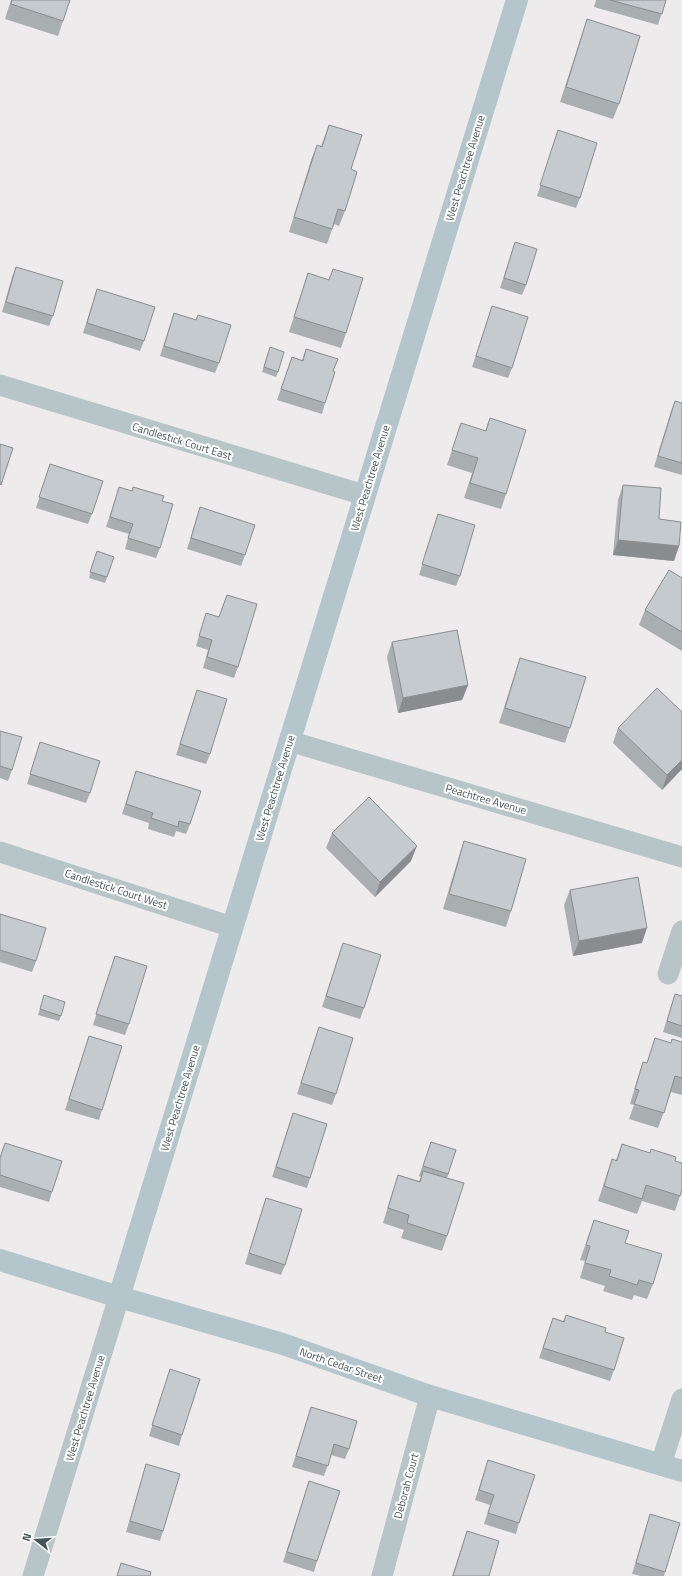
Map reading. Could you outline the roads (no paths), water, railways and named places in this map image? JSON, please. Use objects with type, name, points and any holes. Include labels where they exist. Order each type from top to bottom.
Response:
[{"type":"street","name":"West Peachtree Avenue","points":[[33,1576],[516,0]]},
{"type":"street","name":"Candlestick Court East","points":[[0,385],[364,496]]},
{"type":"street","name":"Peachtree Avenue","points":[[289,741],[682,857]]},
{"type":"street","name":"Candlestick Court West","points":[[0,852],[232,927]]},
{"type":"street","points":[[668,974],[682,931]]},
{"type":"street","name":"North Cedar Street","points":[[0,1260],[119,1297],[283,1344],[430,1396],[682,1471]]},
{"type":"street","name":"Deborah Court","points":[[382,1576],[430,1396]]},
{"type":"street","points":[[661,1464],[682,1399]]}]
